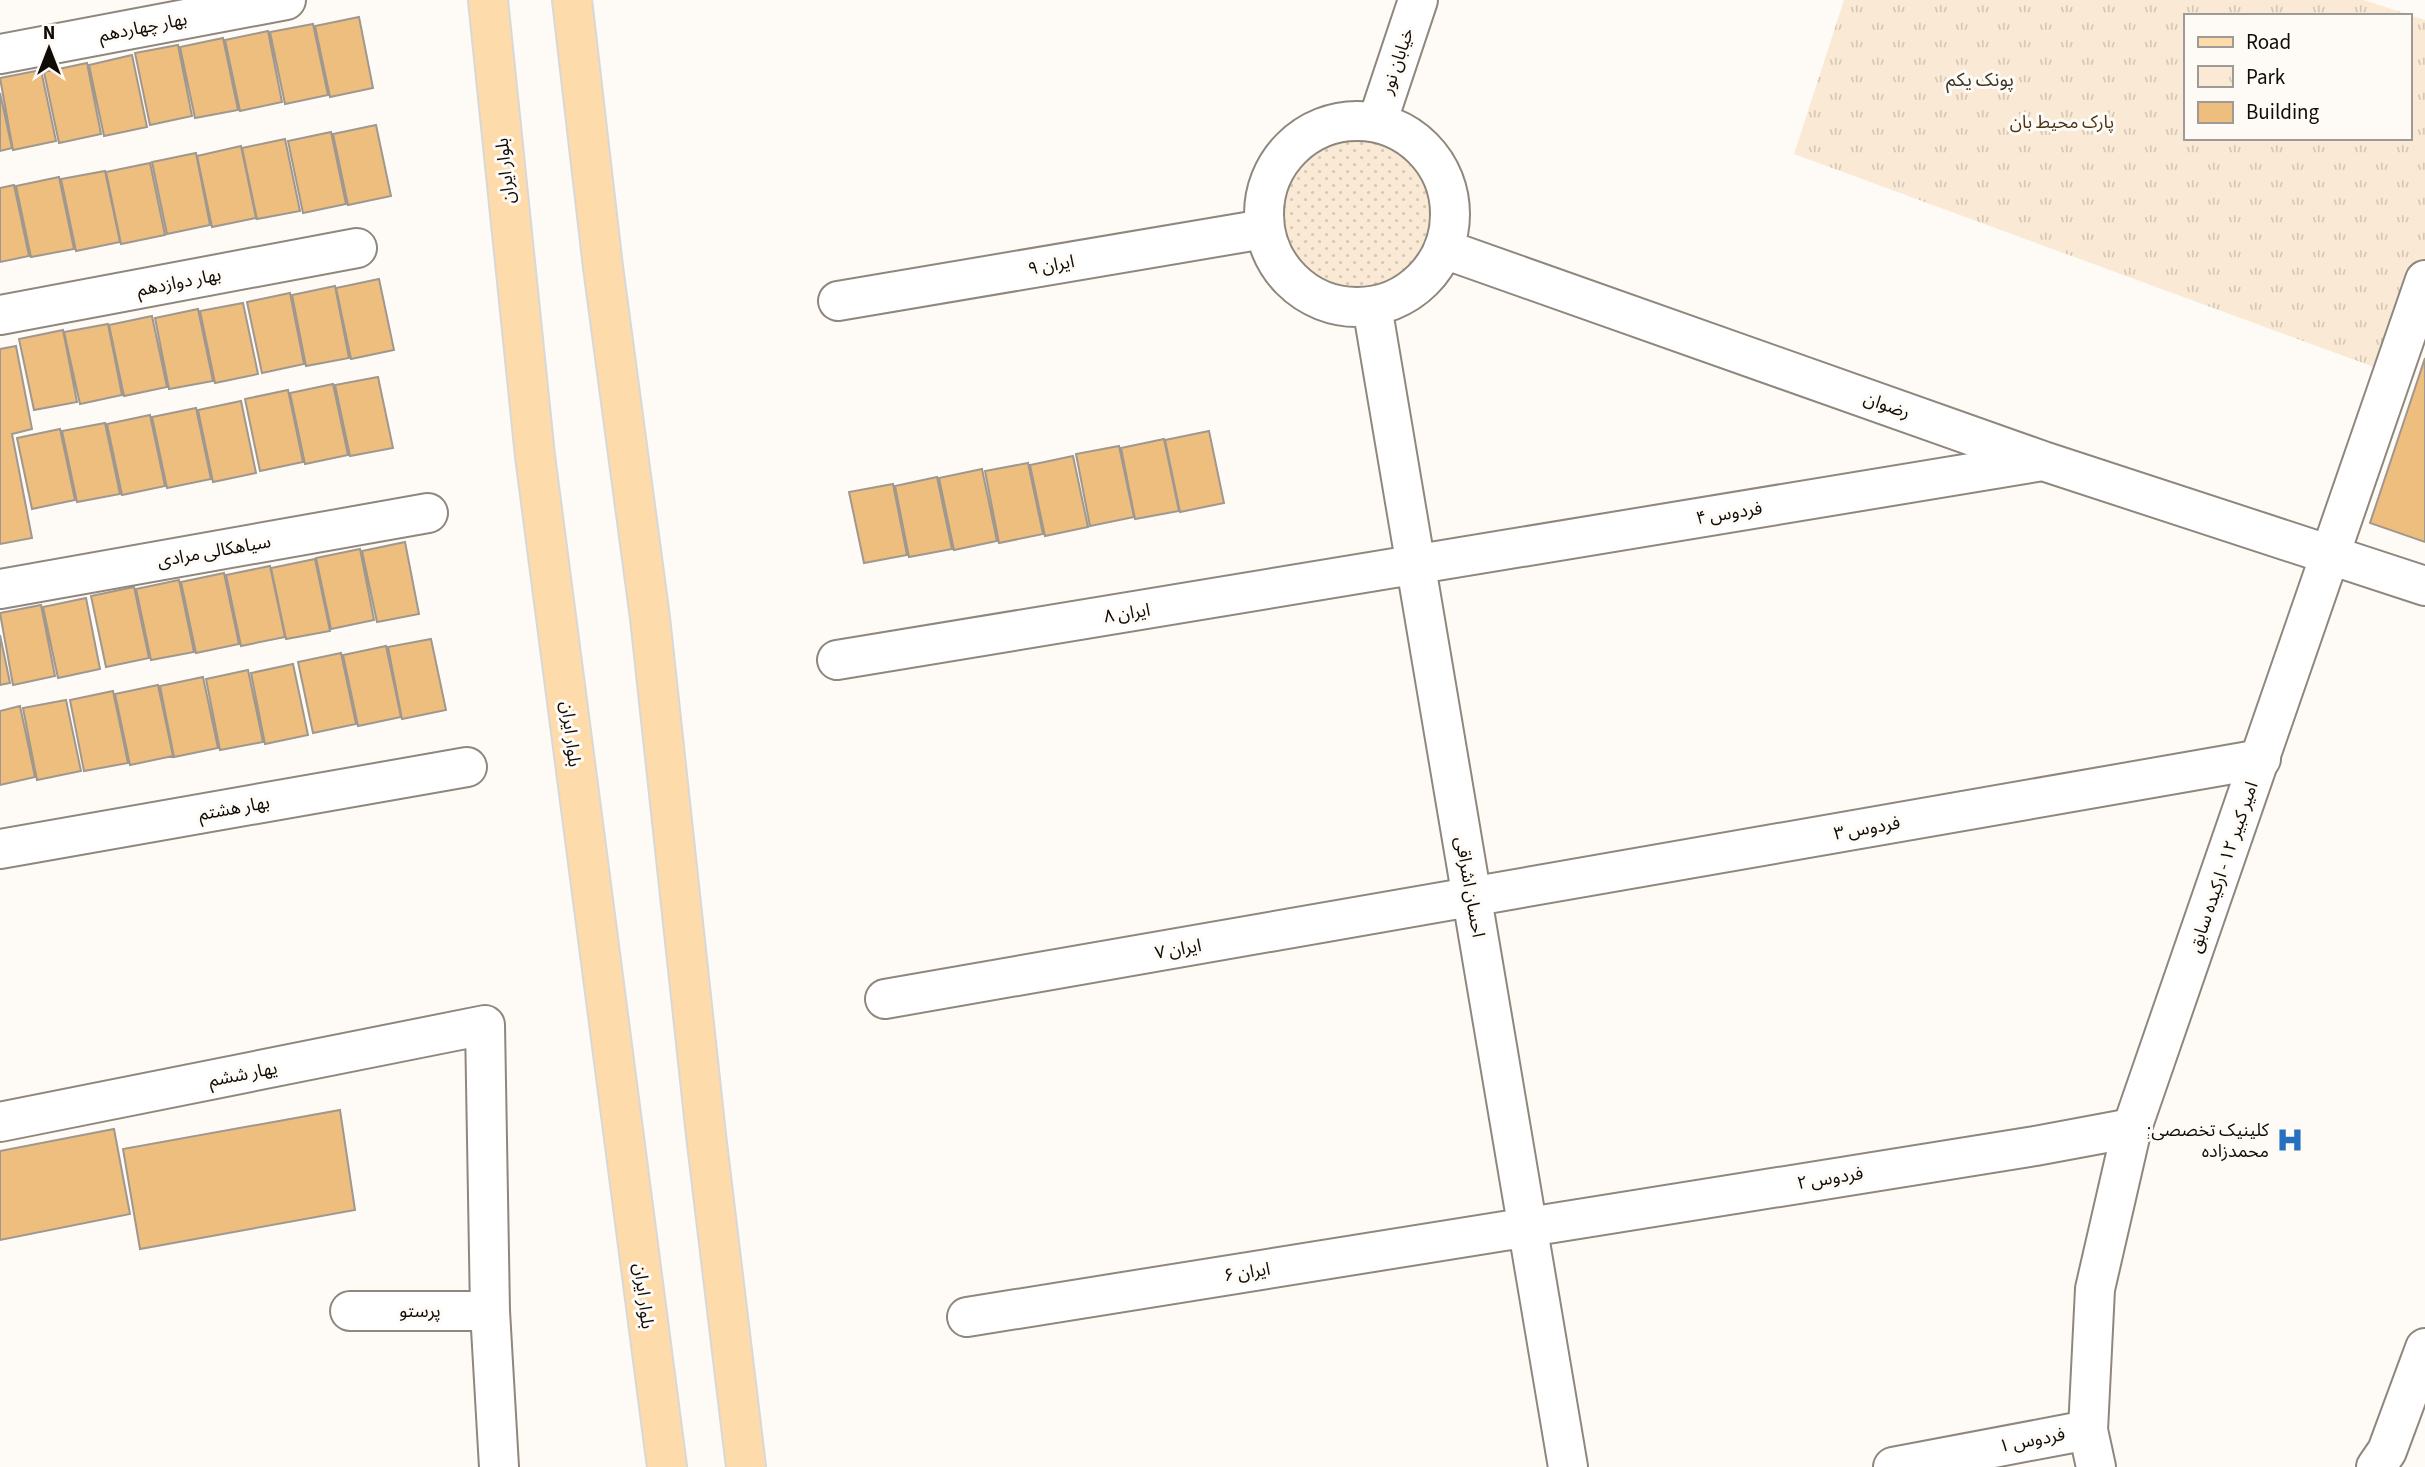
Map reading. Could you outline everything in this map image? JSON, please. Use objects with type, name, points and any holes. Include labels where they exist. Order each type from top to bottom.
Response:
[{"type":"main road","name":"بلوار ایران","points":[[488,0],[535,456],[667,1467]]},
{"type":"main road","points":[[572,0],[603,267],[650,618],[706,1135],[746,1467]]},
{"type":"street","name":"بهار چهاردهم","points":[[0,54],[286,0]]},
{"type":"street","name":"خیابان نور","points":[[1377,122],[1418,0]]},
{"type":"street","points":[[1346,121],[1377,122],[1407,135],[1431,156],[1446,186],[1451,217],[1444,249],[1427,276],[1402,296],[1372,306],[1343,307],[1315,298],[1291,280],[1273,257],[1264,229],[1264,199],[1274,171],[1292,146],[1327,127],[1346,121]]},
{"type":"street","name":"ایران ۹","points":[[838,301],[1264,229]]},
{"type":"street","name":"بهار دوازدهم","points":[[0,316],[358,248]]},
{"type":"street","name":"رضوان","points":[[1444,249],[2043,460],[2425,586]]},
{"type":"street","name":"امیر کبیر ۱۲ - ارکیده سابق","points":[[2096,1467],[2088,1430],[2095,1289],[2132,1128],[2332,556],[2425,280]]},
{"type":"street","name":"احسان اشراقی","points":[[1372,306],[1568,1467]]},
{"type":"street","name":"فردوس ۴","points":[[1416,565],[2043,460]]},
{"type":"street","name":"سیاهکالی مرادی","points":[[0,589],[428,513]]},
{"type":"street","name":"ایران ۸","points":[[837,660],[1416,565]]},
{"type":"street","name":"فردوس ۳","points":[[1472,898],[2261,759]]},
{"type":"street","name":"بهار هشتم","points":[[0,849],[467,767]]},
{"type":"street","name":"ایران ۷","points":[[885,999],[1472,898]]},
{"type":"street","name":"یهار ششم","points":[[0,1122],[485,1025],[490,1311]]},
{"type":"street","name":"فردوس ۲","points":[[1527,1226],[2035,1146],[2132,1128]]},
{"type":"street","name":"ایران ۶","points":[[967,1317],[1527,1226]]},
{"type":"street","name":"پرستو","points":[[350,1311],[490,1311]]},
{"type":"street","points":[[490,1311],[499,1467]]},
{"type":"street","points":[[2376,1467],[2387,1451],[2425,1348]]},
{"type":"street","name":"فردوس ۱","points":[[1893,1467],[2088,1430]]},
{"type":"green space","name":"پارک محیط بان","points":[[1844,0],[2364,0],[2407,14],[2184,14],[2184,140],[2411,140],[2411,15],[2425,20],[2425,280],[2393,374],[1794,154]]},
{"type":"green space","points":[[1346,121],[1378,123],[1413,139],[1436,164],[1447,194],[1448,225],[1439,255],[1420,281],[1391,299],[1353,307],[1326,302],[1301,289],[1272,255],[1260,228],[1267,188],[1281,160],[1302,140]]},
{"type":"building","points":[[359,17],[373,88],[330,97],[315,26]]},
{"type":"building","points":[[313,24],[328,95],[285,104],[270,32]]},
{"type":"building","points":[[268,31],[282,102],[240,111],[225,40]]},
{"type":"building","points":[[223,38],[238,110],[195,118],[180,47]]},
{"type":"building","points":[[178,45],[192,116],[150,125],[135,53]]},
{"type":"building","points":[[132,55],[147,127],[104,136],[89,65]]},
{"type":"building","points":[[87,63],[101,134],[59,143],[44,72]]},
{"type":"building","points":[[41,70],[56,141],[13,150],[0,78]]},
{"type":"building","points":[[0,93],[12,148],[0,151]]},
{"type":"building","points":[[376,125],[391,196],[348,205],[333,134]]},
{"type":"building","points":[[331,132],[346,204],[303,213],[288,141]]},
{"type":"building","points":[[285,139],[300,211],[257,219],[242,148]]},
{"type":"building","points":[[241,146],[256,218],[212,227],[197,156]]},
{"type":"building","points":[[196,153],[210,225],[167,234],[152,162]]},
{"type":"building","points":[[150,163],[165,235],[121,244],[106,172]]},
{"type":"building","points":[[105,171],[120,242],[76,251],[61,179]]},
{"type":"building","points":[[59,177],[74,249],[31,257],[16,186]]},
{"type":"building","points":[[14,185],[29,256],[0,262],[0,188]]},
{"type":"building","points":[[379,279],[394,350],[351,359],[336,288]]},
{"type":"building","points":[[335,286],[349,358],[306,366],[292,295]]},
{"type":"building","points":[[290,293],[304,364],[262,373],[247,302]]},
{"type":"building","points":[[243,303],[258,374],[215,383],[200,311]]},
{"type":"building","points":[[198,309],[213,381],[169,389],[155,318]]},
{"type":"building","points":[[152,316],[167,387],[124,396],[109,325]]},
{"type":"building","points":[[108,324],[122,395],[80,404],[64,332]]},
{"type":"building","points":[[63,330],[77,402],[34,410],[19,339]]},
{"type":"building","points":[[16,346],[32,429],[12,434],[32,538],[0,544],[0,349]]},
{"type":"building","points":[[2425,358],[2425,542],[2370,523]]},
{"type":"building","points":[[378,377],[393,448],[350,456],[335,385]]},
{"type":"building","points":[[333,384],[348,455],[305,464],[290,393]]},
{"type":"building","points":[[288,390],[303,462],[260,471],[245,399]]},
{"type":"building","points":[[241,401],[256,473],[213,482],[198,410]]},
{"type":"building","points":[[196,408],[211,479],[167,488],[152,417]]},
{"type":"building","points":[[150,415],[165,486],[122,495],[107,424]]},
{"type":"building","points":[[105,423],[120,494],[77,502],[62,431]]},
{"type":"building","points":[[60,429],[75,500],[32,509],[17,438]]},
{"type":"building","points":[[1209,431],[1224,503],[1180,512],[1165,440]]},
{"type":"building","points":[[1164,439],[1179,511],[1135,519],[1121,448]]},
{"type":"building","points":[[1119,446],[1134,517],[1090,526],[1076,454]]},
{"type":"building","points":[[1073,456],[1088,527],[1045,536],[1030,465]]},
{"type":"building","points":[[1028,463],[1043,534],[999,543],[985,471]]},
{"type":"building","points":[[982,469],[997,541],[954,550],[939,478]]},
{"type":"building","points":[[937,477],[952,549],[909,557],[895,486]]},
{"type":"building","points":[[893,484],[907,555],[864,563],[849,492]]},
{"type":"building","points":[[405,542],[419,614],[377,622],[362,551]]},
{"type":"building","points":[[360,549],[374,620],[331,629],[316,558]]},
{"type":"building","points":[[315,559],[330,631],[286,639],[271,568]]},
{"type":"building","points":[[270,566],[285,637],[241,646],[226,575]]},
{"type":"building","points":[[224,573],[239,644],[196,653],[181,582]]},
{"type":"building","points":[[179,580],[194,652],[151,660],[136,589]]},
{"type":"building","points":[[134,587],[149,658],[106,667],[91,596]]},
{"type":"building","points":[[86,598],[100,669],[58,678],[43,607]]},
{"type":"building","points":[[41,605],[55,676],[13,685],[0,613]]},
{"type":"building","points":[[0,635],[10,683],[0,685]]},
{"type":"building","points":[[431,639],[446,710],[402,719],[388,647]]},
{"type":"building","points":[[386,646],[401,717],[358,726],[343,655]]},
{"type":"building","points":[[341,653],[356,724],[313,733],[298,662]]},
{"type":"building","points":[[293,664],[308,735],[265,744],[251,673]]},
{"type":"building","points":[[248,670],[263,742],[220,750],[206,679]]},
{"type":"building","points":[[203,677],[218,748],[174,757],[160,686]]},
{"type":"building","points":[[158,685],[173,756],[130,765],[115,694]]},
{"type":"building","points":[[113,691],[128,763],[84,771],[70,700]]},
{"type":"building","points":[[66,700],[81,771],[37,780],[23,708]]},
{"type":"building","points":[[20,706],[35,777],[0,785],[0,711]]},
{"type":"building","points":[[340,1110],[355,1210],[140,1249],[123,1149]]},
{"type":"building","points":[[114,1129],[130,1214],[0,1240],[0,1151]]},
{"type":"place","name":";کلینیک تخصصی محمدزاده","points":[[2290,1140]]},
{"type":"district","name":"پونک یکم","points":[[1980,79]]}]
